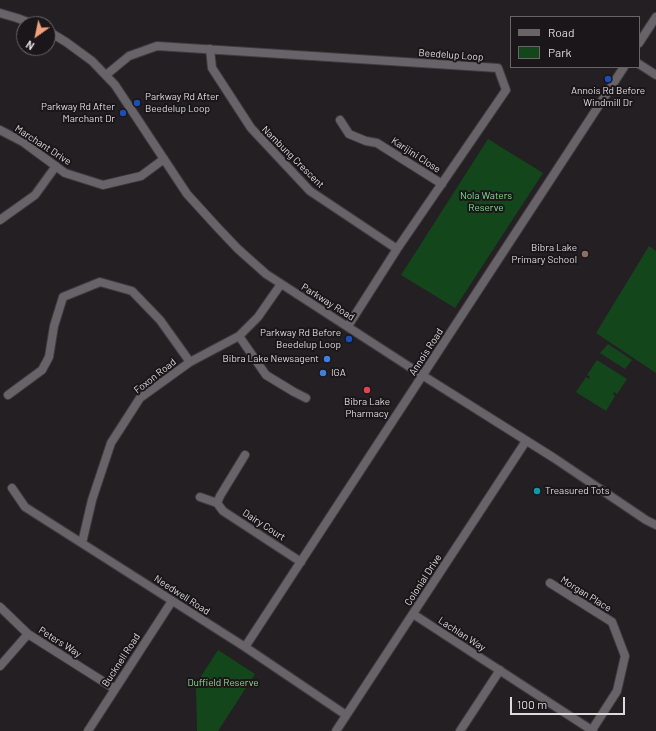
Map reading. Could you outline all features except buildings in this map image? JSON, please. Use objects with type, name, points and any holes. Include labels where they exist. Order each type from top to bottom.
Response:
[{"type":"street","points":[[0,13],[16,18]]},
{"type":"street","points":[[640,42],[656,17]]},
{"type":"street","name":"Parkway Road","points":[[56,37],[82,53],[106,75],[123,94],[187,194],[255,265],[281,284],[526,440],[646,520],[656,525]]},
{"type":"street","name":"Beedelup Loop","points":[[106,75],[128,56],[157,46],[498,68],[506,90],[397,249],[348,326]]},
{"type":"street","name":"Nambung Crescent","points":[[210,49],[212,68],[251,128],[310,191],[397,249]]},
{"type":"street","points":[[640,65],[656,75]]},
{"type":"street","name":"Annois Road","points":[[245,648],[623,68]]},
{"type":"street","name":"Karijini Close","points":[[340,120],[349,134],[366,141],[377,143],[442,184]]},
{"type":"street","name":"Marchant Drive","points":[[0,130],[23,142],[65,173],[103,185],[141,176],[164,159]]},
{"type":"street","points":[[0,220],[35,195],[56,166]]},
{"type":"street","points":[[8,395],[42,370],[49,357],[54,326],[63,298],[100,282],[132,291],[160,320],[190,362]]},
{"type":"street","name":"Foxon Road","points":[[82,543],[92,500],[111,443],[140,398],[190,362],[239,336],[258,317],[281,284]]},
{"type":"street","points":[[239,336],[266,375],[306,398]]},
{"type":"street","name":"Colonial Drive","points":[[336,731],[526,440]]},
{"type":"street","points":[[217,504],[220,496],[245,455]]},
{"type":"street","name":"Needwell Road","points":[[12,488],[25,507],[245,648],[346,715]]},
{"type":"street","name":"Dairy Court","points":[[200,497],[217,504],[223,511],[301,562]]},
{"type":"street","name":"Morgan Place","points":[[550,583],[612,622],[625,656],[617,691],[592,731]]},
{"type":"street","name":"Bucknell Road","points":[[88,731],[172,601]]},
{"type":"street","name":"Peters Way","points":[[0,607],[28,634],[115,689]]},
{"type":"street","name":"Lachlan Way","points":[[413,614],[592,731]]},
{"type":"street","points":[[0,666],[28,634]]},
{"type":"street","points":[[460,731],[500,670]]},
{"type":"green space","name":"Nola Waters Reserve","points":[[488,139],[543,173],[455,308],[401,275]]},
{"type":"green space","points":[[649,246],[656,251],[656,373],[596,333]]},
{"type":"green space","points":[[608,344],[632,360],[625,369],[600,353]]},
{"type":"green space","points":[[597,360],[627,379],[617,394],[614,392],[613,394],[615,396],[606,411],[576,392],[586,377],[589,379],[590,377],[587,375]]},
{"type":"green space","name":"Duffield Reserve","points":[[218,650],[255,674],[218,731],[197,731],[196,684]]},
{"type":"place","name":"Annois Rd Before Windmill Dr","points":[[608,79]]},
{"type":"place","name":"Parkway Rd After Beedelup Loop","points":[[137,103]]},
{"type":"place","name":"Parkway Rd After Marchant Dr","points":[[123,113]]},
{"type":"place","name":"Bibra Lake Primary School","points":[[585,254]]},
{"type":"place","name":"Parkway Rd Before Beedelup Loop","points":[[349,339]]},
{"type":"place","name":"Bibra Lake Newsagent","points":[[327,359]]},
{"type":"place","name":"IGA","points":[[323,373]]},
{"type":"place","name":"Bibra Lake Pharmacy","points":[[367,390]]},
{"type":"place","name":"Treasured Tots","points":[[537,491]]}]
